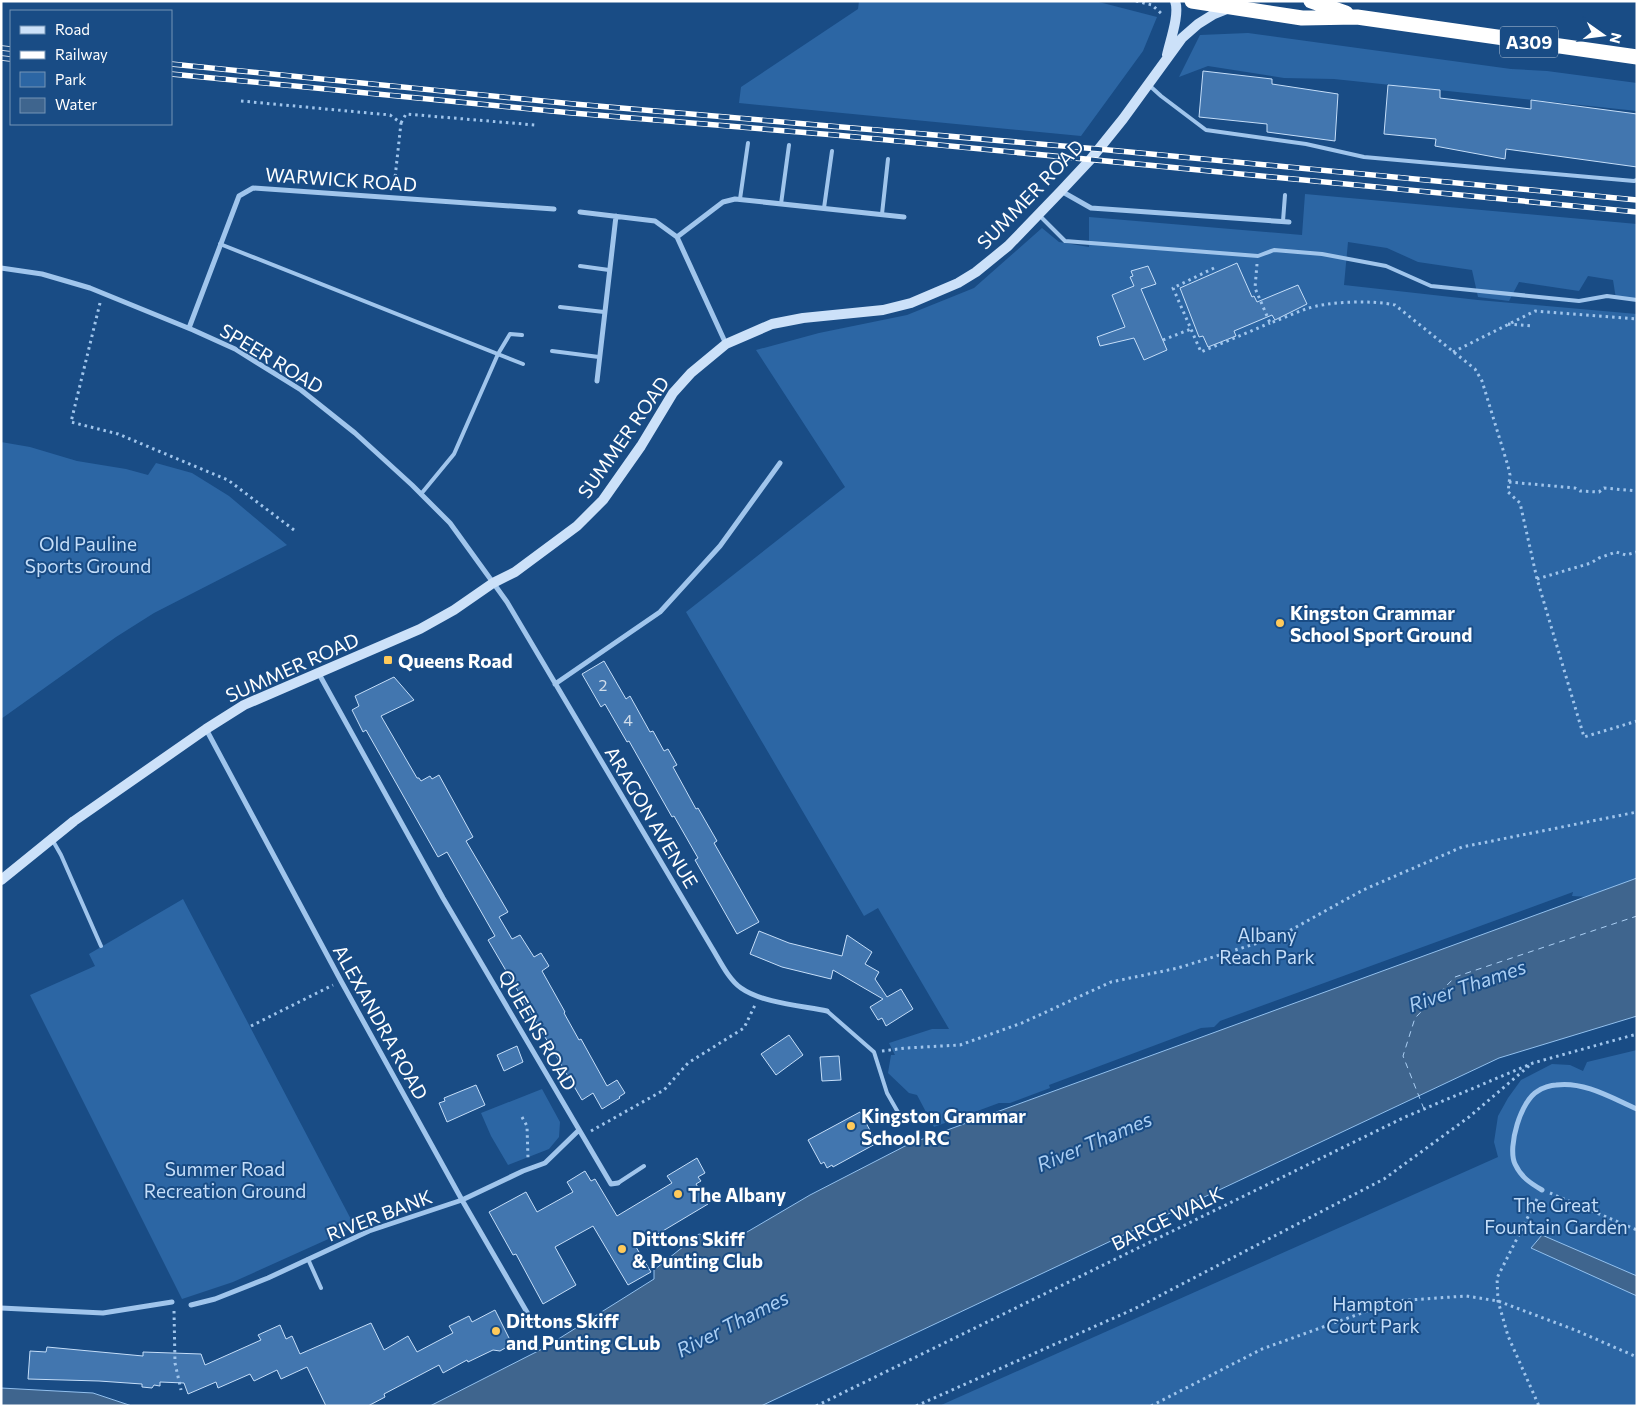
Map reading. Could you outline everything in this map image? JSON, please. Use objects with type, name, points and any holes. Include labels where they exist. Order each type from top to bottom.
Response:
[{"type":"highway","name":"A309","points":[[1192,1],[1236,6],[1302,18],[1357,17],[1637,58]]},
{"type":"highway","name":"A309","points":[[1311,1],[1357,17]]},
{"type":"street","name":"SUMMER ROAD","points":[[1167,58],[1177,5],[1175,1]]},
{"type":"street","name":"SUMMER ROAD","points":[[1,880],[74,821],[206,729],[244,705],[420,629],[454,610],[493,582],[515,572],[577,526],[603,500],[636,453],[673,394],[691,374],[726,344],[772,324],[803,318],[883,310],[911,303],[958,283],[976,272],[1008,246],[1061,191],[1123,119],[1182,38],[1198,24],[1214,14],[1236,6]]},
{"type":"street","name":"WARWICK ROAD","points":[[189,328],[239,196],[253,188],[554,209]]},
{"type":"street","points":[[1061,191],[1091,208],[1289,222]]},
{"type":"street","points":[[676,237],[723,202],[735,199],[904,217]]},
{"type":"street","points":[[580,212],[655,221],[676,237],[726,344]]},
{"type":"street","points":[[597,381],[616,216]]},
{"type":"street","name":"SPEER ROAD","points":[[1,268],[42,274],[103,293],[235,349],[302,390],[355,433],[450,523],[493,582]]},
{"type":"street","points":[[555,684],[660,612],[720,546],[780,463]]},
{"type":"street","name":"ARAGON AVENUE","points":[[493,582],[507,602],[725,969],[740,988],[758,997],[827,1011]]},
{"type":"street","name":"QUEENS ROAD","points":[[319,674],[443,898],[582,1136],[611,1184],[618,1183]]},
{"type":"street","name":"ALEXANDRA ROAD","points":[[206,729],[341,981],[462,1200],[535,1326]]},
{"type":"street","points":[[1542,1190],[1525,1180],[1514,1162],[1512,1138],[1521,1112],[1537,1091],[1556,1085],[1576,1085],[1594,1090],[1637,1109]]},
{"type":"street","name":"RIVER BANK","points":[[191,1305],[215,1300],[369,1231],[462,1200],[545,1163],[579,1130]]},
{"type":"street","points":[[1,1308],[103,1313],[172,1302]]},
{"type":"lane","points":[[1148,84],[1206,130],[1306,144],[1364,157],[1637,180]]},
{"type":"lane","points":[[740,199],[748,143]]},
{"type":"lane","points":[[781,204],[789,146]]},
{"type":"lane","points":[[824,208],[832,151]]},
{"type":"lane","points":[[882,214],[888,160]]},
{"type":"lane","points":[[1283,221],[1285,195]]},
{"type":"lane","points":[[1039,214],[1065,241],[1258,256],[1274,250],[1322,254],[1386,266],[1431,286],[1579,301],[1606,296],[1637,300]]},
{"type":"lane","points":[[220,244],[523,364]]},
{"type":"lane","points":[[580,266],[609,270]]},
{"type":"lane","points":[[560,307],[604,312]]},
{"type":"lane","points":[[421,494],[454,454],[498,354],[510,334],[522,335]]},
{"type":"lane","points":[[552,351],[600,356]]},
{"type":"lane","points":[[52,839],[102,946]]},
{"type":"lane","points":[[827,1011],[874,1052],[887,1093],[903,1121]]},
{"type":"lane","points":[[618,1183],[644,1166]]},
{"type":"lane","name":"RIVER BANK","points":[[308,1259],[321,1288]]},
{"type":"path","points":[[241,102],[390,115],[400,123]]},
{"type":"path","points":[[393,198],[400,123],[406,114],[535,125]]},
{"type":"path","points":[[1258,256],[1256,288],[1270,323]]},
{"type":"path","points":[[1214,268],[1173,288],[1201,352],[1308,308],[1355,301],[1395,305],[1475,369],[1482,381],[1508,466],[1510,475],[1508,492],[1520,503],[1537,579],[1584,737],[1637,721]]},
{"type":"path","points":[[103,293],[71,422],[118,434],[228,480],[294,530]]},
{"type":"path","points":[[1453,352],[1535,311],[1637,319]]},
{"type":"path","points":[[1507,324],[1532,326]]},
{"type":"path","points":[[1164,340],[1191,329]]},
{"type":"path","points":[[1509,482],[1575,488],[1580,491],[1599,492],[1604,488],[1637,491]]},
{"type":"path","points":[[1537,579],[1591,563],[1616,552],[1626,555],[1637,552]]},
{"type":"path","points":[[874,1052],[960,1045],[1022,1023],[1111,982],[1178,968],[1280,936],[1363,890],[1462,847],[1637,812]]},
{"type":"path","points":[[251,1026],[341,981]]},
{"type":"path","points":[[582,1136],[664,1090],[688,1063],[744,1028],[758,997]]},
{"type":"path","name":"BARGE WALK","points":[[816,1406],[1397,1121],[1533,1063],[1637,1034]]},
{"type":"path","name":"BARGE WALK","points":[[916,1406],[1134,1309],[1384,1179],[1469,1116],[1533,1063]]},
{"type":"path","points":[[522,1117],[527,1126],[527,1170]]},
{"type":"path","points":[[1539,1406],[1508,1336],[1498,1301],[1497,1278],[1542,1190],[1637,1230]]},
{"type":"path","points":[[1151,1406],[1262,1349],[1395,1301],[1466,1296],[1498,1301],[1575,1330],[1637,1357]]},
{"type":"path","points":[[172,1302],[175,1363],[180,1390]]},
{"type":"green space","points":[[859,1],[1095,1],[1157,17],[1143,51],[1081,136],[739,103],[741,87],[858,9]]},
{"type":"green space","points":[[1248,33],[1511,69],[1547,71],[1637,83],[1637,111],[1334,79],[1284,78],[1208,66],[1179,77],[1200,35]]},
{"type":"green space","name":"Kingston Grammar School Sport Ground","points":[[1305,194],[1637,224],[1637,299],[1616,299],[1613,280],[1588,276],[1579,291],[1519,282],[1509,301],[1478,297],[1472,270],[1418,262],[1387,248],[1348,242],[1344,285],[1478,300],[1637,314],[1637,900],[1572,896],[1573,892],[1220,1021],[1214,1027],[1201,1028],[1049,1085],[1050,1088],[1010,1103],[999,1103],[934,1127],[917,1095],[909,1093],[888,1073],[891,1055],[895,1055],[889,1043],[932,1029],[949,1029],[878,908],[864,916],[686,612],[845,487],[756,350],[819,333],[907,315],[974,288],[1042,228],[1059,242],[1089,247],[1089,217],[1302,235]]},
{"type":"green space","name":"Old Pauline Sports Ground","points":[[1,442],[30,447],[77,461],[126,469],[148,475],[156,463],[192,473],[229,496],[287,545],[154,613],[116,637],[1,719]]},
{"type":"green space","name":"Summer Road Recreation Ground","points":[[183,899],[355,1227],[233,1282],[182,1299],[30,995],[95,966],[89,954]]},
{"type":"green space","name":"Hampton Court Park","points":[[1637,1050],[1637,1406],[939,1406],[1498,1157],[1494,1142],[1498,1116],[1521,1080],[1552,1064],[1570,1065],[1583,1071],[1587,1062]]},
{"type":"green space","points":[[542,1089],[560,1122],[559,1137],[549,1149],[508,1165],[491,1136],[481,1113]]},
{"type":"water","name":"River Thames","points":[[1637,878],[1637,1016],[1499,1058],[761,1406],[430,1406],[544,1348],[654,1279],[654,1270],[699,1234],[730,1242],[810,1195],[909,1144]]},
{"type":"water","points":[[1542,1235],[1637,1276],[1637,1296],[1531,1248]]},
{"type":"water","points":[[1,1388],[93,1393],[132,1406],[1,1406]]},
{"type":"building","points":[[1203,71],[1272,79],[1272,84],[1338,94],[1335,141],[1267,132],[1267,124],[1199,117]]},
{"type":"building","points":[[1388,85],[1440,90],[1440,98],[1531,109],[1531,100],[1637,114],[1637,167],[1506,149],[1505,159],[1435,146],[1436,139],[1384,134]]},
{"type":"building","points":[[1237,263],[1252,297],[1254,296],[1257,302],[1298,285],[1307,304],[1275,320],[1272,315],[1234,331],[1236,336],[1208,347],[1203,336],[1199,337],[1180,288]]},
{"type":"building","points":[[1148,266],[1156,284],[1141,289],[1167,350],[1144,360],[1134,338],[1100,346],[1097,337],[1125,327],[1112,295],[1134,286],[1130,277],[1133,276],[1131,271]]},
{"type":"building","points":[[604,661],[626,699],[630,696],[650,732],[653,731],[664,751],[668,749],[677,765],[673,767],[696,809],[698,808],[717,841],[714,843],[759,922],[737,934],[695,860],[698,858],[674,816],[672,817],[629,741],[627,742],[605,704],[601,707],[582,674]]},
{"type":"building","points":[[394,677],[414,700],[381,716],[417,778],[421,781],[430,776],[432,779],[439,775],[473,837],[466,841],[508,912],[499,917],[512,939],[520,935],[534,957],[541,953],[549,966],[542,971],[579,1040],[581,1039],[607,1086],[617,1080],[625,1093],[602,1109],[593,1093],[582,1100],[488,940],[495,936],[447,852],[438,857],[366,730],[363,732],[352,710],[359,706],[355,696]]},
{"type":"building","points":[[759,931],[789,943],[842,956],[847,935],[872,952],[865,964],[879,972],[875,979],[887,997],[901,989],[913,1009],[886,1026],[882,1018],[878,1020],[870,1007],[883,999],[833,970],[831,979],[782,967],[750,954]]},
{"type":"building","points":[[789,1035],[803,1055],[776,1075],[761,1054]]},
{"type":"building","points":[[517,1046],[523,1062],[504,1071],[497,1055]]},
{"type":"building","points":[[839,1056],[841,1080],[822,1081],[820,1057]]},
{"type":"building","points":[[476,1085],[485,1105],[447,1122],[439,1103],[445,1101],[444,1098]]},
{"type":"building","name":"Kingston Grammar School RC","points":[[860,1112],[877,1143],[833,1167],[832,1165],[827,1168],[824,1162],[821,1164],[808,1140]]},
{"type":"building","points":[[697,1158],[705,1173],[698,1177],[701,1181],[696,1184],[708,1204],[636,1247],[651,1272],[628,1285],[593,1226],[555,1247],[576,1285],[543,1304],[516,1254],[513,1255],[489,1212],[526,1192],[537,1212],[573,1192],[567,1182],[585,1171],[591,1181],[595,1179],[617,1216],[672,1183],[667,1176]]},
{"type":"building","points":[[495,1310],[512,1344],[500,1351],[493,1350],[468,1362],[467,1360],[443,1373],[439,1365],[384,1394],[385,1397],[368,1406],[326,1406],[307,1367],[281,1379],[277,1370],[254,1381],[250,1374],[218,1388],[216,1382],[188,1394],[184,1383],[160,1382],[160,1386],[154,1385],[152,1388],[142,1387],[142,1384],[28,1379],[30,1351],[46,1352],[47,1347],[143,1356],[143,1352],[201,1354],[205,1365],[261,1340],[258,1335],[280,1325],[286,1339],[292,1336],[300,1354],[371,1323],[384,1350],[408,1336],[417,1352],[453,1333],[449,1326],[469,1316],[472,1322]]},
{"type":"ferry route","points":[[1424,1109],[1403,1056],[1415,1018],[1455,977],[1637,916]]},
{"type":"railway","points":[[1,48],[10,49]]},
{"type":"railway","points":[[1,58],[10,59]]},
{"type":"railway","points":[[172,64],[574,104],[1098,149],[1637,200]]},
{"type":"railway","points":[[172,74],[1637,212]]},
{"type":"place","name":"Kingston Grammar School Sport Ground","points":[[1280,623]]},
{"type":"place","name":"Queens Road","points":[[388,660]]},
{"type":"place","name":"Kingston Grammar School RC","points":[[851,1126]]},
{"type":"place","name":"The Albany","points":[[678,1194]]},
{"type":"place","name":"Dittons Skiff & Punting Club","points":[[622,1249]]},
{"type":"place","name":"Dittons Skiff and Punting CLub","points":[[496,1331]]},
{"type":"park label","name":"Albany Reach Park","points":[[1267,945]]},
{"type":"park label","name":"The Great Fountain Garden","points":[[1556,1215]]}]
